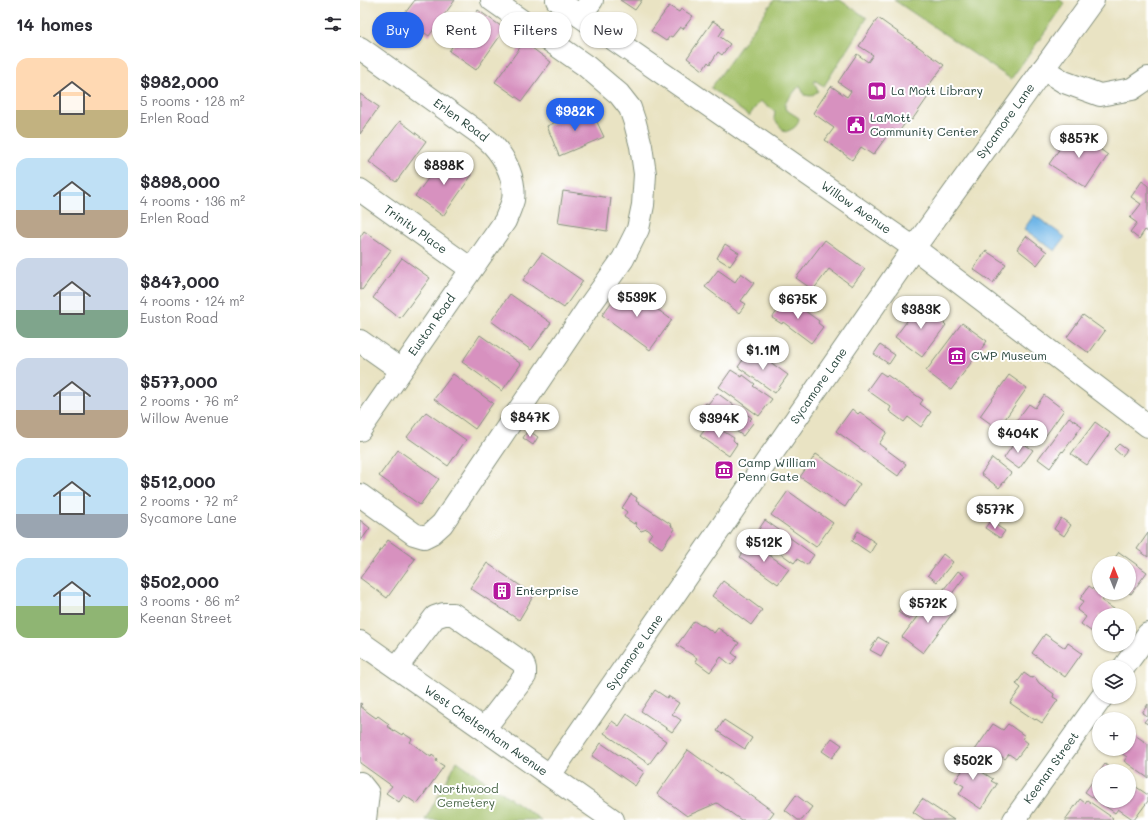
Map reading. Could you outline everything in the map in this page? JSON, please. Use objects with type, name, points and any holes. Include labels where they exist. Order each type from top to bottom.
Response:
[{"type":"main road","points":[[360,495],[414,534],[424,537],[432,533],[442,524],[588,308],[623,259],[638,229],[644,205],[645,174],[636,123],[630,108],[619,94],[586,66],[492,0]]},
{"type":"main road","name":"Willow Avenue","points":[[557,0],[586,8],[914,248],[1148,426]]},
{"type":"main road","name":"Sycamore Lane","points":[[550,775],[914,248],[1093,0]]},
{"type":"main road","name":"Erlen Road","points":[[360,48],[494,145],[509,169],[512,179],[513,200],[505,221]]},
{"type":"main road","points":[[1043,69],[1064,82],[1100,95],[1132,89],[1148,78]]},
{"type":"main road","name":"Trinity Place","points":[[360,190],[471,270]]},
{"type":"main road","name":"Euston Road","points":[[360,430],[505,221]]},
{"type":"main road","points":[[360,341],[401,370]]},
{"type":"main road","points":[[396,667],[436,617],[444,614],[453,614],[523,663],[525,676],[484,729]]},
{"type":"main road","points":[[1129,660],[1148,634]]},
{"type":"main road","name":"West Cheltenham Avenue","points":[[360,642],[613,820]]},
{"type":"main road","name":"Keenan Street","points":[[1014,820],[1097,704]]},
{"type":"main road","points":[[360,783],[368,793],[365,820]]},
{"type":"green space","points":[[774,0],[840,0],[867,18],[824,86],[814,80],[818,91],[811,96],[804,95],[800,85],[785,103],[785,109],[799,118],[798,124],[795,127],[785,132],[774,119],[775,111],[760,101],[749,116],[711,88]]},
{"type":"green space","points":[[894,0],[1060,0],[1065,4],[1011,79]]},
{"type":"green space","name":"Northwood Cemetery","points":[[457,761],[541,820],[425,820]]},
{"type":"water","points":[[1034,215],[1065,237],[1055,251],[1024,229]]},
{"type":"building","points":[[415,0],[455,0],[446,12],[432,12],[432,32],[429,36],[424,32],[424,12],[406,12]]},
{"type":"building","points":[[620,0],[642,0],[635,10]]},
{"type":"building","points":[[669,6],[679,12],[681,9],[693,16],[683,29],[680,27],[672,37],[670,36],[666,41],[651,31]]},
{"type":"building","points":[[878,18],[944,65],[923,93],[928,97],[912,120],[909,118],[898,133],[892,129],[873,155],[861,147],[852,160],[825,140],[834,128],[813,113],[831,86],[847,97],[851,91],[838,82],[857,54],[868,62],[873,55],[859,46]]},
{"type":"building","points":[[491,19],[499,25],[499,37],[476,70],[449,51],[451,48],[491,48]]},
{"type":"building","points":[[713,21],[724,28],[719,36],[730,44],[722,55],[718,52],[710,64],[708,62],[703,70],[687,58]]},
{"type":"building","points":[[520,48],[532,48],[551,62],[522,101],[495,82]]},
{"type":"building","points":[[360,94],[379,107],[360,134]]},
{"type":"building","points":[[590,107],[604,137],[559,156],[547,126]]},
{"type":"building","points":[[400,121],[426,141],[396,182],[369,162]]},
{"type":"building","points":[[1072,131],[1082,138],[1084,134],[1102,146],[1100,149],[1108,155],[1086,188],[1049,164]]},
{"type":"building","points":[[445,156],[472,175],[443,216],[415,196]]},
{"type":"building","points":[[1142,181],[1148,186],[1148,232],[1145,230],[1139,239],[1130,232],[1137,223],[1130,218],[1141,204],[1131,197]]},
{"type":"building","points":[[563,191],[611,198],[607,231],[558,223]]},
{"type":"building","points":[[364,231],[391,250],[362,290],[360,289],[360,237]]},
{"type":"building","points":[[1026,236],[1047,252],[1037,265],[1017,249]]},
{"type":"building","points":[[825,240],[865,269],[852,286],[829,269],[813,290],[796,278]]},
{"type":"building","points":[[725,244],[739,253],[730,266],[717,258]]},
{"type":"building","points":[[986,251],[1006,264],[993,283],[973,269]]},
{"type":"building","points":[[542,253],[583,281],[564,308],[523,280]]},
{"type":"building","points":[[402,258],[430,278],[400,318],[373,298]]},
{"type":"building","points":[[718,270],[735,282],[741,273],[754,283],[741,301],[746,304],[739,313],[705,287]]},
{"type":"building","points":[[624,285],[672,320],[650,350],[602,315]]},
{"type":"building","points":[[510,294],[551,323],[531,350],[491,321]]},
{"type":"building","points":[[787,298],[819,321],[818,323],[823,327],[811,343],[783,322],[782,324],[772,318]]},
{"type":"building","points":[[919,305],[931,310],[931,313],[934,316],[939,316],[943,319],[946,325],[922,357],[895,337]]},
{"type":"building","points":[[1083,315],[1105,331],[1089,353],[1067,337]]},
{"type":"building","name":"CWP Museum","points":[[962,323],[987,341],[951,390],[926,371]]},
{"type":"building","points":[[480,335],[521,364],[502,391],[462,362]]},
{"type":"building","points":[[880,345],[895,355],[889,364],[874,354]]},
{"type":"building","points":[[751,348],[788,375],[775,393],[738,367]]},
{"type":"building","points":[[731,370],[742,377],[743,375],[755,384],[753,386],[772,399],[759,416],[719,387]]},
{"type":"building","points":[[880,372],[886,376],[887,375],[923,400],[920,404],[931,412],[921,427],[908,417],[904,422],[889,411],[891,407],[867,390]]},
{"type":"building","points":[[453,374],[493,403],[475,429],[434,399]]},
{"type":"building","points":[[1009,375],[1027,388],[998,429],[980,416]]},
{"type":"building","points":[[717,393],[752,418],[750,420],[753,423],[743,436],[702,407],[706,403],[708,404]]},
{"type":"building","points":[[1044,395],[1064,410],[1044,438],[1032,429],[1028,436],[1013,425],[1029,404],[1035,408]]},
{"type":"building","points":[[852,409],[858,414],[860,412],[887,432],[879,444],[906,464],[898,476],[836,431]]},
{"type":"building","points":[[426,412],[466,440],[448,466],[407,437]]},
{"type":"building","points":[[1069,417],[1082,426],[1050,468],[1038,459]]},
{"type":"building","points":[[1095,422],[1110,433],[1087,465],[1071,454]]},
{"type":"building","points":[[710,423],[734,438],[733,440],[737,444],[729,456],[700,436]]},
{"type":"building","points":[[528,430],[538,437],[533,445],[523,438]]},
{"type":"building","points":[[1017,439],[1033,450],[1019,469],[1004,458]]},
{"type":"building","points":[[1119,444],[1127,450],[1122,456],[1114,449]]},
{"type":"building","points":[[398,450],[439,479],[420,505],[379,476]]},
{"type":"building","points":[[816,454],[860,484],[845,507],[800,477]]},
{"type":"building","points":[[992,458],[1011,473],[999,488],[981,474]]},
{"type":"building","points":[[788,491],[833,523],[816,547],[771,515]]},
{"type":"building","points":[[631,494],[637,498],[636,501],[672,525],[671,526],[675,529],[662,548],[648,539],[652,533],[647,529],[641,531],[636,526],[635,522],[634,524],[624,517],[627,512],[622,508]]},
{"type":"building","points":[[1061,518],[1071,525],[1064,536],[1054,529]]},
{"type":"building","points":[[360,520],[370,528],[360,542]]},
{"type":"building","points":[[765,520],[814,555],[807,565],[797,559],[794,563],[755,535]]},
{"type":"building","points":[[990,521],[1005,531],[1000,538],[985,528]]},
{"type":"building","points":[[858,531],[876,543],[870,553],[852,541]]},
{"type":"building","points":[[1148,533],[1148,557],[1137,549]]},
{"type":"building","points":[[388,540],[415,559],[387,598],[360,578]]},
{"type":"building","points":[[751,542],[789,569],[778,584],[740,557]]},
{"type":"building","points":[[1119,552],[1125,556],[1116,556]]},
{"type":"building","points":[[943,554],[953,562],[937,582],[928,575]]},
{"type":"building","name":"Enterprise","points":[[487,563],[534,595],[519,620],[470,588]]},
{"type":"building","points":[[1136,564],[1147,572],[1136,587]]},
{"type":"building","points":[[958,571],[965,576],[948,599],[940,594]]},
{"type":"building","points":[[723,581],[762,610],[751,625],[712,596]]},
{"type":"building","points":[[1089,586],[1092,588],[1092,600],[1103,600],[1102,601],[1112,608],[1092,608],[1092,632],[1081,624],[1086,617],[1077,610],[1084,601],[1080,599]]},
{"type":"building","points":[[933,595],[955,610],[923,653],[902,637]]},
{"type":"building","points":[[907,598],[919,606],[909,620],[898,612]]},
{"type":"building","points":[[694,621],[702,626],[703,625],[714,633],[718,628],[739,643],[732,653],[737,657],[731,665],[721,657],[710,672],[695,661],[697,658],[677,645]]},
{"type":"building","points":[[1045,634],[1065,648],[1068,643],[1082,653],[1065,677],[1032,653]]},
{"type":"building","points":[[878,637],[888,643],[881,656],[870,650]]},
{"type":"building","points":[[1024,673],[1031,678],[1035,677],[1039,683],[1054,694],[1053,697],[1058,700],[1042,723],[1010,703],[1021,688],[1016,684]]},
{"type":"building","points":[[655,690],[667,698],[668,696],[679,703],[672,714],[681,720],[672,732],[641,711]]},
{"type":"building","points":[[1148,704],[1148,717],[1142,713]]},
{"type":"building","points":[[360,706],[376,718],[378,716],[389,724],[387,726],[394,731],[402,735],[403,733],[412,739],[410,742],[431,757],[432,755],[437,759],[436,761],[444,766],[417,804],[404,795],[399,802],[386,793],[392,786],[360,763]]},
{"type":"building","points":[[627,714],[666,741],[649,764],[604,733],[612,721],[619,726]]},
{"type":"building","points":[[1148,717],[1148,724],[1144,722]]},
{"type":"building","points":[[724,720],[752,738],[745,749],[717,731]]},
{"type":"building","points":[[993,724],[1003,730],[1008,724],[1025,736],[1023,739],[1028,743],[1016,759],[1009,754],[1005,759],[994,751],[986,758],[975,750]]},
{"type":"building","points":[[1136,736],[1148,744],[1148,778],[1136,770],[1136,764],[1128,764],[1124,761],[1127,757],[1126,756],[1136,756]]},
{"type":"building","points":[[832,738],[842,745],[832,758],[822,751]]},
{"type":"building","points":[[601,743],[644,772],[635,786],[592,756]]},
{"type":"building","points":[[688,750],[774,812],[768,820],[741,820],[717,803],[687,816],[657,794]]},
{"type":"building","points":[[959,752],[981,767],[979,770],[993,779],[991,781],[997,784],[981,809],[959,794],[964,786],[955,781],[962,771],[951,764]]},
{"type":"building","points":[[1092,782],[1092,797],[1085,792]]},
{"type":"building","points":[[1136,787],[1148,795],[1148,801],[1134,820],[1118,809],[1115,813],[1108,808],[1136,808]]},
{"type":"building","points":[[796,795],[812,807],[802,820],[798,820],[785,810]]},
{"type":"building","points":[[922,799],[954,820],[925,820],[913,812]]},
{"type":"building","points":[[1080,799],[1085,803],[1087,800],[1092,803],[1092,808],[1099,808],[1113,818],[1111,820],[1065,820]]},
{"type":"place","name":"La Mott Library","points":[[877,91]]},
{"type":"place","name":"LaMott Community Center","points":[[856,125]]},
{"type":"place","name":"CWP Museum","points":[[957,356]]},
{"type":"place","name":"Camp William Penn Gate","points":[[724,470]]},
{"type":"place","name":"Enterprise","points":[[502,591]]}]
